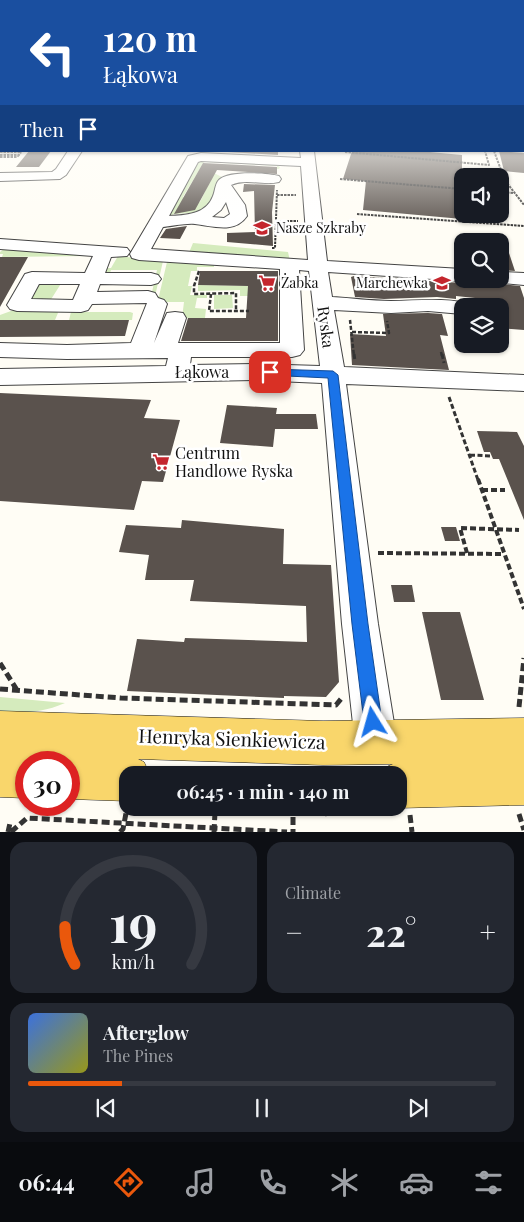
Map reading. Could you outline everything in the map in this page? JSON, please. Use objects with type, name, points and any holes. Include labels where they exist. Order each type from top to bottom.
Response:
[{"type":"main road","name":"Henryka Sienkiewicza","points":[[0,733],[323,743],[376,742],[522,724]]},
{"type":"main road","points":[[0,774],[15,775]]},
{"type":"main road","points":[[80,776],[119,778]]},
{"type":"main road","points":[[407,799],[522,797]]},
{"type":"street","points":[[0,177],[55,176],[61,172],[73,154]]},
{"type":"street","points":[[139,254],[159,222],[193,159],[201,157],[300,158]]},
{"type":"street","points":[[196,219],[217,204],[224,183],[235,178],[282,178],[300,158]]},
{"type":"street","name":"Ryska","points":[[300,158],[318,266],[333,375],[376,742]]},
{"type":"street","points":[[159,222],[196,219],[222,223],[233,221],[239,216],[237,206],[223,187]]},
{"type":"street","points":[[0,244],[454,274]]},
{"type":"street","points":[[104,251],[92,278],[81,306],[17,305],[32,278],[92,278],[152,293]]},
{"type":"street","points":[[0,350],[67,352],[140,351],[174,358],[210,346],[292,350],[289,264]]},
{"type":"street","points":[[509,279],[524,280]]},
{"type":"street","points":[[85,298],[152,293]]},
{"type":"street","points":[[140,351],[152,293]]},
{"type":"street","points":[[322,303],[391,308],[428,305],[454,307]]},
{"type":"street","points":[[174,358],[175,318]]},
{"type":"street","name":"Łąkowa","points":[[0,376],[174,358],[254,372],[524,383]]},
{"type":"path","points":[[0,155],[16,154]]},
{"type":"path","points":[[17,157],[20,154]]},
{"type":"path","points":[[365,154],[490,165],[486,154]]},
{"type":"path","points":[[495,154],[501,170],[507,172],[507,183],[524,205]]},
{"type":"path","points":[[0,155],[23,158]]},
{"type":"path","points":[[340,179],[454,188]]},
{"type":"path","points":[[509,193],[515,194]]},
{"type":"path","points":[[277,195],[297,195]]},
{"type":"path","points":[[357,214],[524,226]]},
{"type":"path","points":[[276,221],[302,221]]},
{"type":"path","points":[[199,271],[194,286],[194,294],[236,294],[236,311]]},
{"type":"path","points":[[211,294],[209,311],[249,311]]},
{"type":"path","points":[[352,332],[389,334],[387,317]]},
{"type":"path","points":[[448,396],[524,609]]},
{"type":"path","points":[[470,455],[492,456]]},
{"type":"path","points":[[482,490],[505,490]]},
{"type":"path","points":[[467,553],[460,528],[519,530]]},
{"type":"path","points":[[378,552],[504,554]]},
{"type":"path","points":[[522,724],[524,658]]},
{"type":"path","points":[[0,663],[17,690]]},
{"type":"path","points":[[0,689],[121,698],[336,705],[344,694],[369,694]]},
{"type":"path","points":[[522,797],[524,830]]},
{"type":"path","points":[[407,811],[412,832]]},
{"type":"path","points":[[120,832],[123,829],[125,816]]},
{"type":"path","points":[[214,830],[215,816]]},
{"type":"path","points":[[293,817],[293,832]]},
{"type":"path","points":[[10,832],[28,818],[124,822],[214,830],[287,832]]},
{"type":"path","points":[[10,823],[10,832]]},
{"type":"green space","points":[[198,160],[276,165],[280,167],[277,169],[277,166],[204,162],[183,197],[200,202],[214,173],[224,178],[214,199],[194,216],[190,213],[173,214],[170,219],[170,214],[167,214]]},
{"type":"green space","points":[[193,243],[288,252],[290,261],[188,255]]},
{"type":"green space","points":[[4,249],[88,256],[2,257],[3,254],[0,254],[0,252]]},
{"type":"green space","points":[[118,256],[163,261],[156,292],[152,292],[157,270],[111,270],[109,276],[104,274],[106,268],[111,268]]},
{"type":"green space","points":[[167,262],[214,265],[214,267],[197,267],[197,271],[191,271],[188,286],[192,286],[190,295],[207,295],[207,298],[197,298],[195,308],[206,309],[205,318],[182,318],[184,302],[150,302],[151,297],[159,296]]},
{"type":"green space","points":[[41,282],[62,282],[50,301],[26,300],[34,287]]},
{"type":"green space","points":[[198,285],[250,286],[250,296],[240,296],[240,290],[198,291]]},
{"type":"green space","points":[[214,295],[232,295],[233,308],[214,309]]},
{"type":"green space","points":[[11,311],[57,311],[58,313],[55,320],[0,320],[0,315]]},
{"type":"green space","points":[[71,312],[133,313],[132,320],[69,320]]},
{"type":"green space","points":[[0,697],[65,703],[33,712],[0,712]]},
{"type":"building","points":[[27,154],[49,154],[39,167],[16,167]]},
{"type":"building","points":[[351,154],[462,155],[462,168],[454,168],[454,218],[363,210],[366,181],[343,179]]},
{"type":"building","points":[[500,154],[524,154],[524,173],[509,172],[509,168],[503,168]]},
{"type":"building","points":[[203,163],[277,167],[277,174],[217,170],[195,210],[174,214]]},
{"type":"building","points":[[244,184],[275,185],[272,212],[273,246],[227,242],[227,233],[255,232],[254,191],[243,192]]},
{"type":"building","points":[[187,226],[180,239],[160,238],[166,229]]},
{"type":"building","points":[[509,253],[515,271],[509,271]]},
{"type":"building","points":[[0,257],[28,257],[0,307]]},
{"type":"building","points":[[200,271],[278,271],[278,341],[181,341],[188,318],[246,318],[248,286],[198,285]]},
{"type":"building","points":[[351,277],[454,282],[454,288],[509,288],[509,285],[520,286],[524,298],[524,330],[509,329],[509,298],[456,296],[454,299],[437,297],[384,299],[355,297]]},
{"type":"building","points":[[383,314],[442,314],[448,336],[440,335],[449,370],[352,365],[350,334],[386,336]]},
{"type":"building","points":[[0,320],[129,320],[125,336],[0,337]]},
{"type":"building","points":[[0,393],[151,400],[144,418],[180,420],[163,482],[142,481],[134,510],[0,501]]},
{"type":"building","points":[[227,405],[277,408],[276,414],[316,414],[318,429],[275,429],[273,447],[220,443]]},
{"type":"building","points":[[477,431],[517,432],[524,446],[524,520],[499,459],[493,459],[490,452],[484,452]]},
{"type":"building","points":[[182,520],[284,529],[283,564],[331,565],[339,682],[326,697],[284,696],[284,698],[127,691],[137,639],[184,642],[185,638],[307,642],[306,606],[190,601],[194,580],[145,580],[149,555],[119,552],[126,525],[181,528]]},
{"type":"building","points":[[441,527],[456,527],[460,541],[445,541]]},
{"type":"building","points":[[391,585],[412,585],[415,602],[394,602]]},
{"type":"building","points":[[422,612],[460,612],[484,700],[441,700]]},
{"type":"place","name":"Nasze Szkraby","points":[[262,228]]},
{"type":"place","name":"Żabka","points":[[267,283]]},
{"type":"place","name":"Marchewka","points":[[442,283]]},
{"type":"place","name":"Centrum Handlowe Ryska","points":[[161,462]]},
{"type":"route","points":[[270,372],[333,375],[360,624],[373,722]]}]
